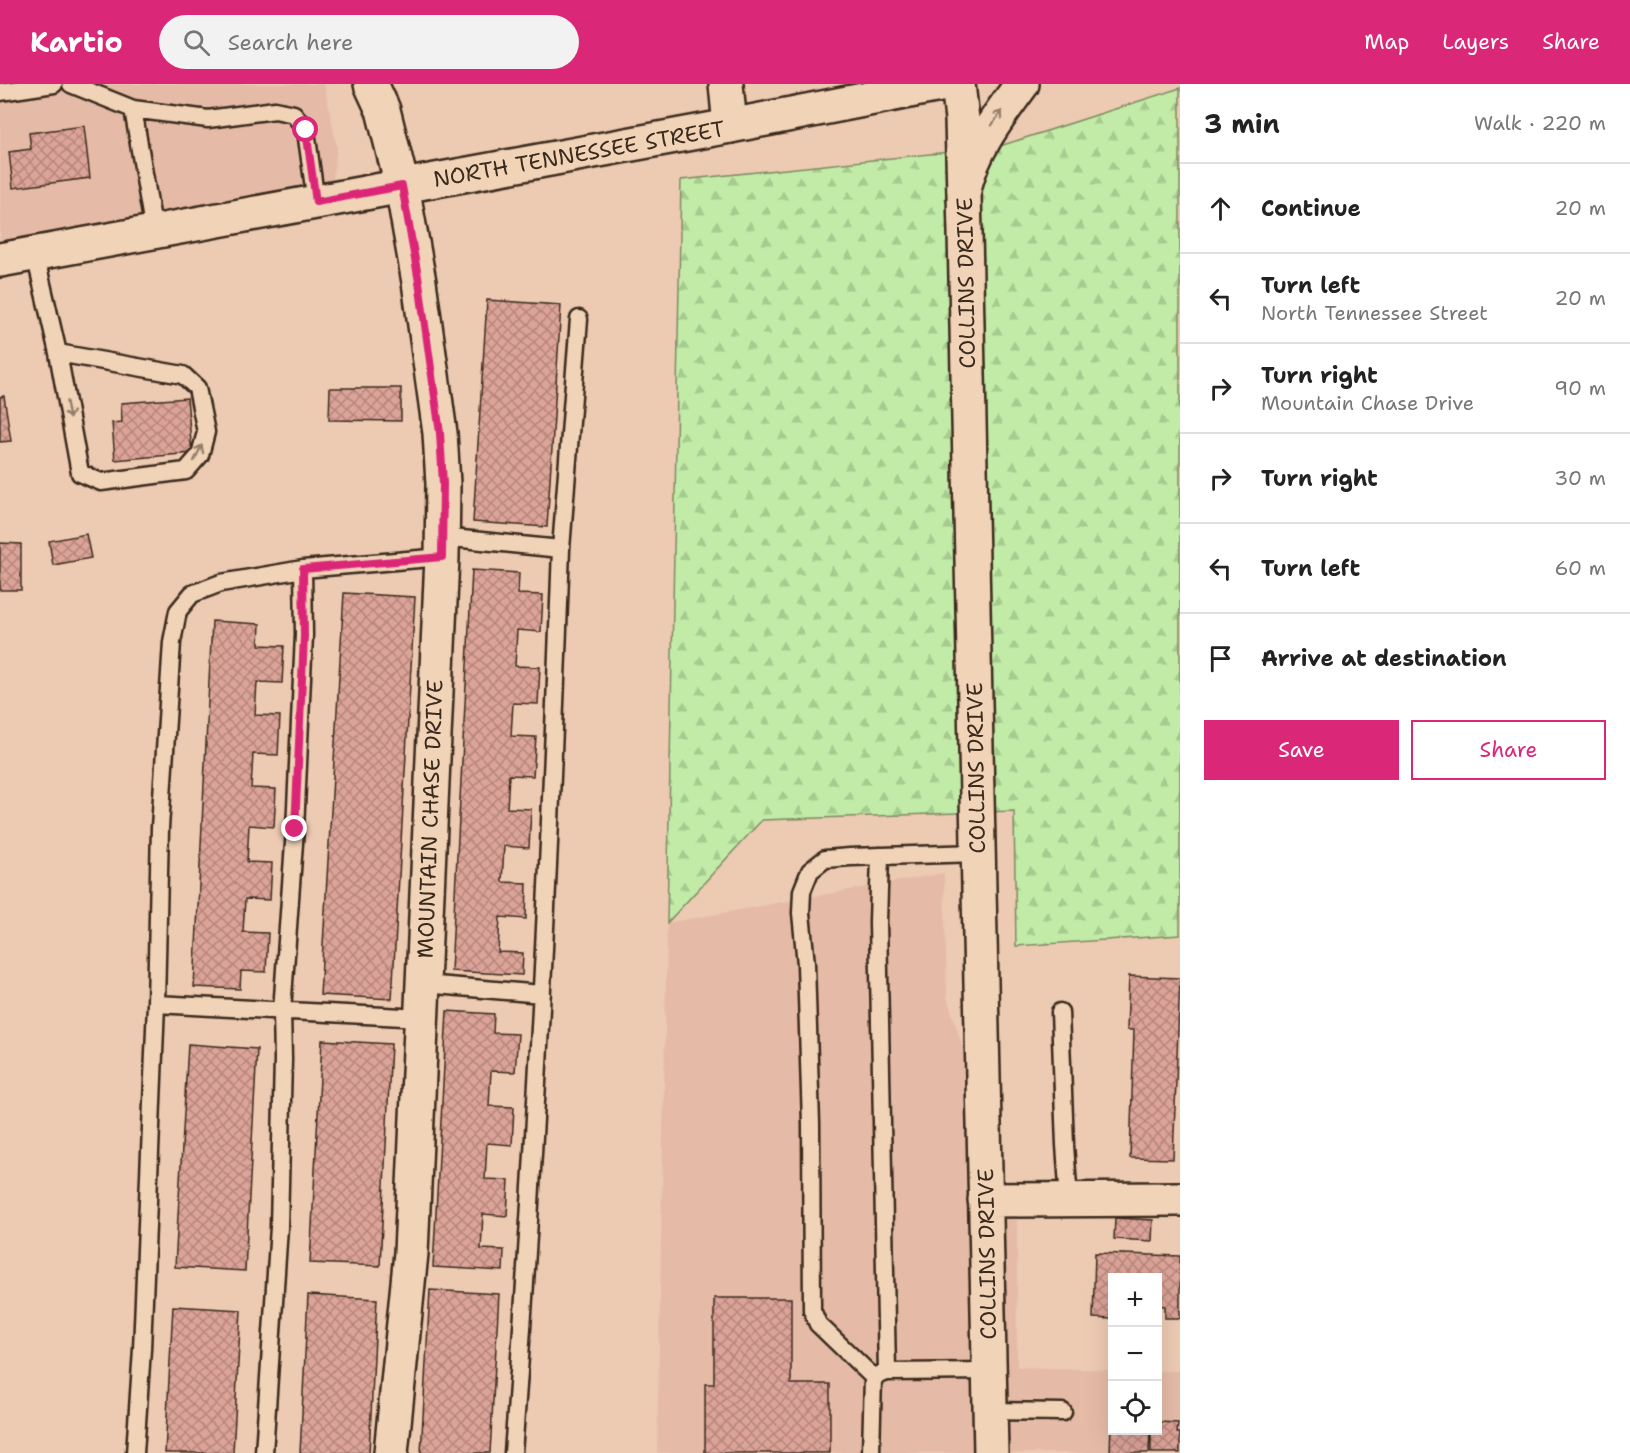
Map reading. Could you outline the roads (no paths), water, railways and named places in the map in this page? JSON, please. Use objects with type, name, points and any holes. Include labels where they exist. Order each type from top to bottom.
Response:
[{"type":"street","name":"MOUNTAIN CHASE DRIVE","points":[[371,84],[383,110],[402,186],[419,282],[440,433],[443,484],[424,984],[411,1253],[392,1453]]},
{"type":"street","points":[[726,84],[730,126]]},
{"type":"street","name":"NORTH TENNESSEE STREET","points":[[0,260],[730,126],[945,84]]},
{"type":"street","name":"COLLINS DRIVE","points":[[958,84],[962,119],[964,189],[991,1453]]},
{"type":"street","points":[[964,189],[976,152],[1022,84]]},
{"type":"street","points":[[985,1200],[1180,1199]]},
{"type":"lane","points":[[0,92],[54,84]]},
{"type":"lane","points":[[71,84],[134,109],[208,119],[275,110],[294,114],[306,130],[316,202]]},
{"type":"lane","points":[[134,109],[154,232]]},
{"type":"lane","points":[[35,254],[58,353],[80,473],[101,482],[186,471],[201,455],[206,432],[197,388],[183,375],[58,353]]},
{"type":"lane","points":[[513,1453],[534,1152],[552,798],[561,549],[579,319]]},
{"type":"lane","points":[[135,1453],[142,1349],[156,1004],[160,828],[172,642],[178,611],[192,594],[221,583],[303,569],[442,547],[561,549]]},
{"type":"lane","points":[[264,1453],[279,1227],[282,1011],[295,829],[304,636],[303,569]]},
{"type":"lane","points":[[978,853],[825,859],[810,871],[802,891],[801,914],[806,964],[811,1113],[812,1310],[818,1324],[880,1375],[989,1371]]},
{"type":"lane","points":[[871,1453],[880,1375],[878,922],[880,856]]},
{"type":"lane","points":[[424,984],[542,994]]},
{"type":"lane","points":[[156,1004],[422,1018]]},
{"type":"lane","points":[[1060,1012],[1069,1200]]},
{"type":"lane","points":[[990,1411],[1063,1412]]}]
